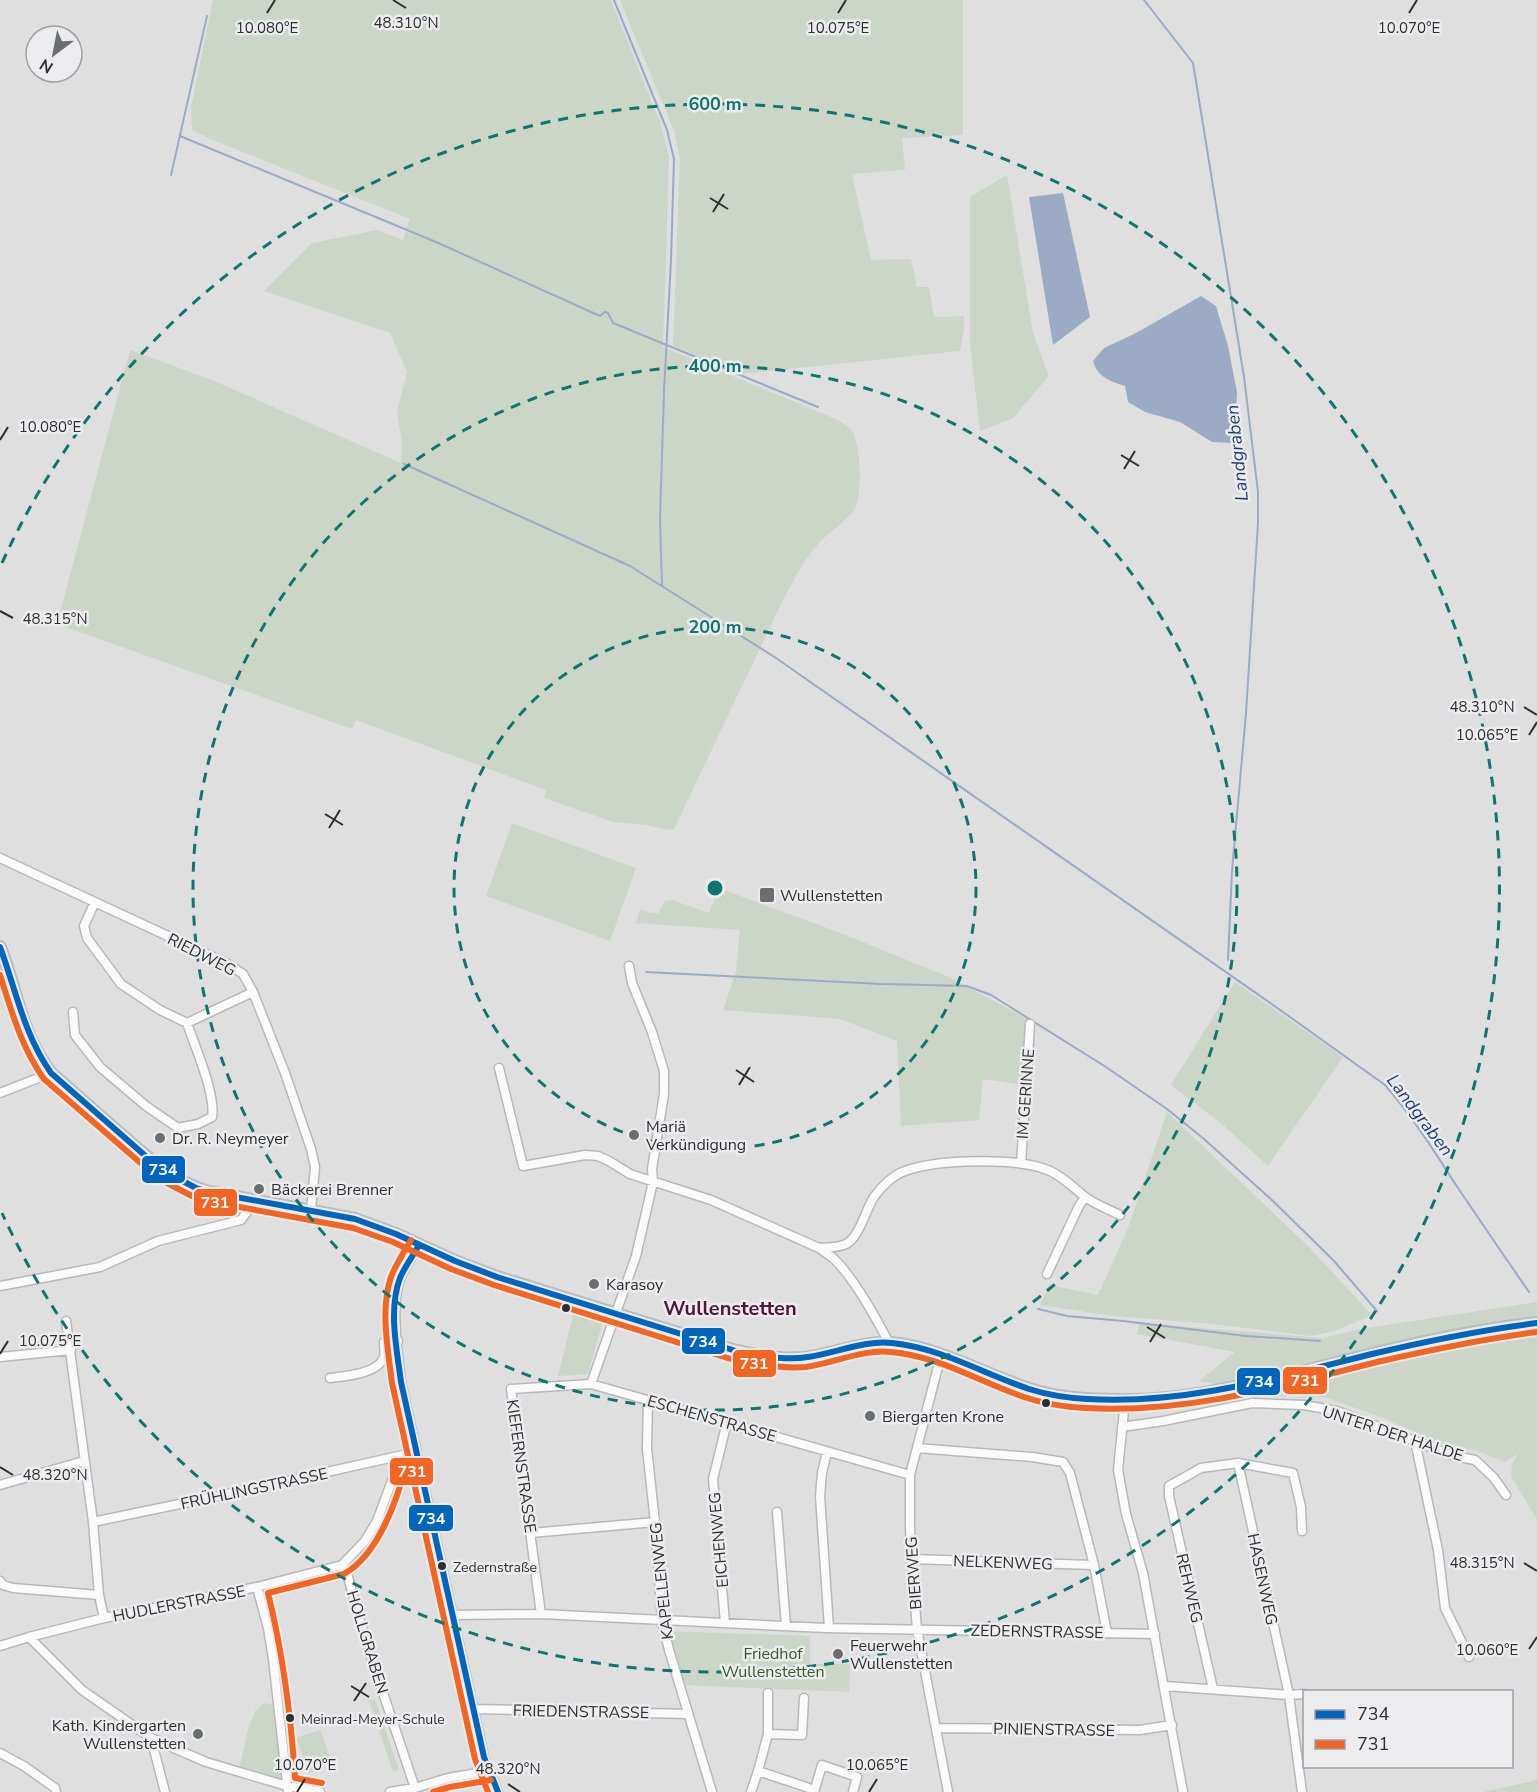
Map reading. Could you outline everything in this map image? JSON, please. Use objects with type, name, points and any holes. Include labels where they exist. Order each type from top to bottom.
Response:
[{"type":"main road","points":[[0,947],[30,1041],[51,1073],[144,1155],[192,1188],[255,1202],[355,1219],[491,1275],[736,1351],[772,1358],[794,1359],[859,1345],[889,1343],[941,1355],[1052,1396],[1125,1400],[1197,1395],[1440,1339],[1537,1323]]},
{"type":"street","name":"RIEDWEG","points":[[0,858],[228,964],[243,974],[253,992],[285,1073],[311,1149],[315,1167],[311,1210]]},
{"type":"street","points":[[73,1012],[75,1035],[100,1067],[146,1106],[178,1128],[198,1124],[212,1117],[213,1109],[204,1074],[187,1023],[160,1010],[121,984],[87,938],[84,926],[95,902]]},
{"type":"street","points":[[591,1384],[602,1347],[636,1256],[653,1182],[652,1168],[664,1094],[664,1071],[652,1032],[632,983],[629,966]]},
{"type":"street","points":[[0,984],[13,986]]},
{"type":"street","points":[[187,1023],[253,992]]},
{"type":"street","name":"IM GERINNE","points":[[1021,1164],[1030,1024]]},
{"type":"street","points":[[499,1068],[523,1166],[585,1155],[598,1156],[630,1174],[711,1200],[819,1248],[835,1260],[846,1274],[889,1343]]},
{"type":"street","points":[[0,1093],[51,1073]]},
{"type":"street","points":[[819,1248],[837,1247],[849,1243],[874,1197],[888,1182],[906,1171],[949,1162],[1021,1164],[1053,1172],[1085,1197],[1120,1215]]},
{"type":"street","points":[[1047,1274],[1085,1197]]},
{"type":"street","points":[[0,1286],[100,1267],[158,1241],[241,1220],[255,1202]]},
{"type":"street","points":[[419,1245],[398,1285],[396,1306],[401,1382],[484,1757],[498,1792]]},
{"type":"street","points":[[66,1321],[93,1522],[99,1595],[104,1618]]},
{"type":"street","points":[[330,1378],[377,1367],[384,1357],[384,1342],[398,1341]]},
{"type":"street","points":[[0,1357],[71,1350]]},
{"type":"street","name":"BIERWEG","points":[[941,1355],[910,1475],[911,1559],[917,1629],[948,1792]]},
{"type":"street","name":"ESCHENSTRASSE","points":[[511,1389],[591,1384],[910,1475]]},
{"type":"street","name":"KIEFERNSTRASSE","points":[[511,1389],[541,1614]]},
{"type":"street","name":"KAPELLENWEG","points":[[648,1400],[647,1449],[662,1621],[712,1792]]},
{"type":"street","points":[[1125,1400],[1118,1470],[1126,1514],[1143,1573],[1183,1792]]},
{"type":"street","name":"UNTER DER HALDE","points":[[1122,1427],[1252,1403],[1296,1405],[1337,1411],[1454,1456],[1475,1460],[1494,1478],[1506,1495]]},
{"type":"street","name":"EICHENWEG","points":[[725,1623],[713,1479],[727,1422]]},
{"type":"street","points":[[1414,1441],[1435,1535],[1445,1608],[1469,1657]]},
{"type":"street","points":[[917,1448],[1032,1457],[1064,1462],[1070,1473],[1094,1565],[1107,1633]]},
{"type":"street","name":"FRÜHLINGSTRASSE","points":[[93,1522],[416,1452]]},
{"type":"street","points":[[827,1452],[820,1496],[829,1628]]},
{"type":"street","points":[[342,1565],[365,1541],[376,1521],[400,1456]]},
{"type":"street","points":[[0,1485],[84,1461]]},
{"type":"street","points":[[1238,1462],[1293,1473],[1301,1507],[1302,1531]]},
{"type":"street","name":"REHWEG","points":[[1213,1689],[1169,1496],[1169,1486],[1201,1468],[1238,1462]]},
{"type":"street","name":"HASENWEG","points":[[1238,1462],[1289,1695],[1302,1792]]},
{"type":"street","points":[[777,1512],[786,1626]]},
{"type":"street","points":[[531,1533],[655,1522]]},
{"type":"street","name":"NELKENWEG","points":[[911,1559],[1094,1565]]},
{"type":"street","name":"HUDLERSTRASSE","points":[[0,1646],[104,1618],[257,1587],[342,1565]]},
{"type":"street","name":"HOLLGRABEN","points":[[342,1565],[347,1573],[364,1636],[415,1788]]},
{"type":"street","points":[[0,1581],[3,1585],[13,1588],[99,1595]]},
{"type":"street","points":[[257,1587],[268,1628],[273,1659],[287,1789]]},
{"type":"street","name":"ZEDERNSTRASSE","points":[[452,1615],[541,1614],[829,1628],[1155,1634]]},
{"type":"street","points":[[29,1637],[82,1690],[151,1738],[206,1762],[287,1789],[320,1792]]},
{"type":"street","points":[[1165,1686],[1303,1694]]},
{"type":"street","points":[[751,1792],[768,1734],[768,1693]]},
{"type":"street","points":[[768,1734],[802,1735],[804,1698]]},
{"type":"street","name":"FRIEDENSTRASSE","points":[[473,1709],[688,1714]]},
{"type":"street","name":"PINIENSTRASSE","points":[[936,1728],[1140,1730],[1172,1725]]},
{"type":"street","points":[[151,1738],[165,1792]]},
{"type":"street","points":[[0,1753],[24,1766],[55,1788],[56,1792]]},
{"type":"street","points":[[758,1771],[809,1788],[814,1792],[822,1765],[857,1776],[853,1792]]},
{"type":"street","points":[[390,1792],[489,1771]]},
{"type":"green space","points":[[213,0],[611,0],[661,125],[669,157],[663,347],[831,417],[846,425],[853,433],[858,449],[860,472],[857,504],[854,510],[814,549],[795,577],[674,829],[613,822],[544,798],[546,790],[356,720],[352,729],[57,624],[130,350],[212,380],[401,463],[402,443],[397,412],[407,372],[390,333],[264,291],[312,243],[377,230],[403,240],[410,219],[192,130],[191,107]]},
{"type":"green space","points":[[620,0],[963,0],[963,135],[902,138],[905,170],[852,174],[871,260],[911,259],[917,287],[929,287],[934,317],[964,316],[960,351],[740,374],[673,346],[680,159],[674,131]]},
{"type":"green space","points":[[1007,175],[1033,333],[1049,376],[1013,418],[980,431],[970,345],[970,197]]},
{"type":"green space","points":[[512,823],[636,868],[610,941],[486,896]]},
{"type":"green space","points":[[719,888],[838,932],[949,977],[1030,1020],[1026,1085],[983,1079],[979,1120],[901,1126],[897,1041],[840,1019],[723,1010],[736,971],[740,930],[636,923],[640,909],[658,913],[665,901],[672,900],[709,913]]},
{"type":"green space","points":[[1235,982],[1343,1057],[1268,1166],[1223,1125],[1171,1085]]},
{"type":"green space","points":[[1167,1112],[1308,1246],[1372,1315],[1335,1331],[1311,1336],[1213,1324],[1113,1316],[1040,1305],[1049,1285],[1098,1295],[1128,1228]]},
{"type":"green space","points":[[1537,1302],[1537,1520],[1511,1476],[1512,1463],[1518,1454],[1504,1462],[1475,1450],[1449,1447],[1381,1417],[1324,1397],[1275,1396],[1199,1381],[1235,1352],[1137,1334],[1140,1323],[1323,1338],[1360,1329]]},
{"type":"green space","points":[[573,1315],[603,1321],[588,1374],[558,1376]]},
{"type":"green space","name":"Friedhof Wullenstetten","points":[[665,1631],[810,1636],[810,1664],[850,1664],[849,1692],[682,1685]]},
{"type":"green space","points":[[375,1699],[399,1770],[393,1772],[369,1701]]},
{"type":"green space","points":[[265,1703],[278,1706],[285,1784],[239,1770],[248,1729],[255,1711]]},
{"type":"green space","points":[[320,1730],[333,1764],[309,1773],[296,1738]]},
{"type":"green space","points":[[1537,1780],[1537,1792],[1483,1792]]},
{"type":"water","points":[[1063,193],[1090,317],[1053,345],[1029,197]]},
{"type":"water","points":[[1201,296],[1216,306],[1228,346],[1237,392],[1234,443],[1212,442],[1180,422],[1145,412],[1128,402],[1125,386],[1101,375],[1093,361],[1104,348],[1136,333]]},
{"type":"waterway","points":[[614,0],[667,130],[674,159],[660,519],[662,586]]},
{"type":"waterway","name":"Landgraben","points":[[1144,0],[1193,63],[1244,377],[1258,492],[1246,713],[1232,871],[1228,960]]},
{"type":"waterway","points":[[171,175],[207,16]]},
{"type":"waterway","points":[[180,136],[436,242],[600,316],[605,312],[608,313],[613,323],[818,407]]},
{"type":"waterway","points":[[404,464],[630,566],[776,658],[1385,1085],[1421,1132],[1529,1292]]},
{"type":"waterway","points":[[646,972],[967,986],[991,995],[1106,1067],[1167,1109],[1204,1139],[1273,1201],[1334,1261],[1377,1311]]},
{"type":"waterway","points":[[1038,1309],[1067,1316],[1246,1336],[1320,1341]]},
{"type":"transit line","name":"734","points":[[0,947],[27,1028],[51,1073],[149,1159],[171,1175],[209,1192],[355,1219],[497,1277],[736,1351],[772,1357],[799,1358],[871,1343],[892,1343],[928,1350],[1043,1393],[1080,1399],[1124,1400],[1160,1398],[1231,1387],[1434,1340],[1537,1323]]},
{"type":"transit line","name":"731","points":[[0,975],[23,1042],[44,1079],[144,1166],[167,1183],[207,1201],[353,1228],[393,1242],[451,1269],[494,1285],[734,1360],[779,1367],[806,1367],[859,1354],[880,1352],[908,1354],[942,1364],[1039,1402],[1078,1408],[1123,1409],[1160,1407],[1233,1396],[1417,1353],[1537,1332]]},
{"type":"transit line","name":"731","points":[[411,1240],[391,1277],[386,1303],[386,1330],[392,1383],[475,1759],[488,1792]]},
{"type":"transit line","name":"734","points":[[419,1245],[404,1269],[396,1290],[394,1330],[401,1382],[484,1757],[498,1792]]},
{"type":"transit line","name":"731","points":[[322,1783],[295,1778],[286,1685],[268,1593],[344,1574],[356,1565],[377,1540],[385,1525],[407,1463],[418,1461]]},
{"type":"transit line","name":"731","points":[[433,1792],[491,1780]]},
{"type":"place","name":"Wullenstetten","points":[[767,895]]},
{"type":"place","name":"Mariä Verkündigung","points":[[634,1135]]},
{"type":"place","name":"Dr. R. Neymeyer","points":[[160,1138]]},
{"type":"place","name":"Bäckerei Brenner","points":[[259,1189]]},
{"type":"place","name":"Karasoy","points":[[594,1284]]},
{"type":"place","name":"Biergarten Krone","points":[[870,1416]]},
{"type":"place","name":"Zedernstraße","points":[[442,1566]]},
{"type":"place","name":"Feuerwehr Wullenstetten","points":[[838,1654]]},
{"type":"place","name":"Meinrad-Meyer-Schule","points":[[290,1718]]},
{"type":"place","name":"Kath. Kindergarten Wullenstetten","points":[[198,1734]]},
{"type":"district","name":"Wullenstetten","points":[[730,1308]]}]
